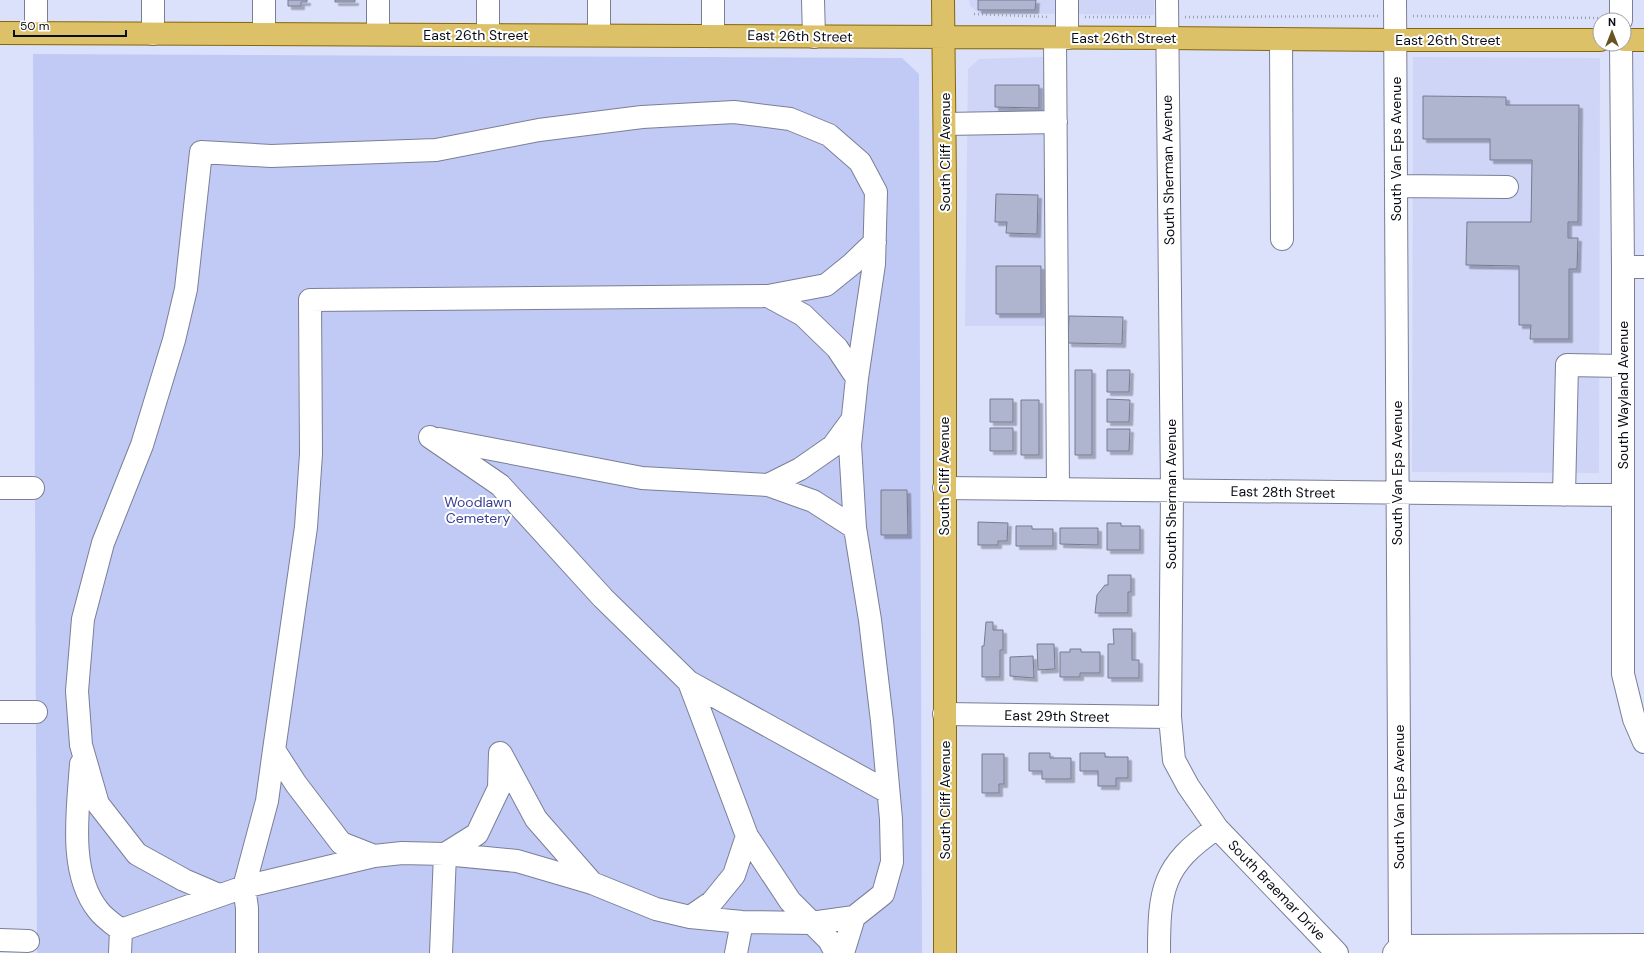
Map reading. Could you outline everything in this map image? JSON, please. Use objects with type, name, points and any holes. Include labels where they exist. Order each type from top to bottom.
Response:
[{"type":"main road","name":"South Cliff Avenue","points":[[944,0],[945,953]]},
{"type":"main road","name":"East 26th Street","points":[[0,33],[264,33],[944,38],[1064,23],[1167,18],[1281,39],[1592,40]]},
{"type":"main road","points":[[1632,40],[1644,40]]},
{"type":"street","points":[[36,0],[36,33]]},
{"type":"street","points":[[153,0],[153,34]]},
{"type":"street","points":[[264,0],[264,33]]},
{"type":"street","points":[[378,0],[378,34]]},
{"type":"street","points":[[488,0],[488,35]]},
{"type":"street","points":[[599,0],[599,35]]},
{"type":"street","points":[[713,0],[713,36]]},
{"type":"street","points":[[813,0],[814,37]]},
{"type":"street","name":"South Van Eps Avenue","points":[[1395,8],[1398,493],[1397,949]]},
{"type":"street","name":"South Sherman Avenue","points":[[1167,18],[1172,490],[1170,717],[1174,760],[1188,786],[1217,828]]},
{"type":"street","points":[[1058,489],[1056,122],[1064,23]]},
{"type":"street","points":[[1281,39],[1282,239]]},
{"type":"street","name":"South Wayland Avenue","points":[[1621,52],[1634,267],[1623,366],[1623,674],[1634,719],[1644,742]]},
{"type":"street","points":[[120,930],[244,887],[374,856],[402,853],[445,854],[517,861],[592,884],[656,909],[690,917],[742,922],[811,923],[854,917],[883,894],[892,862],[888,792],[870,620],[855,528],[850,445],[857,378],[874,264],[875,242],[876,192],[860,162],[829,135],[790,119],[734,112],[642,117],[540,130],[436,150],[271,156],[201,152],[186,289],[174,340],[142,445],[103,543],[83,619],[77,691],[82,745],[77,843],[84,887],[98,910],[120,930],[120,953]]},
{"type":"street","points":[[945,124],[1056,122]]},
{"type":"street","points":[[1396,186],[1507,187]]},
{"type":"street","points":[[247,953],[247,908],[244,887],[267,801],[306,527],[311,454],[310,300],[768,296],[826,286],[875,242]]},
{"type":"street","points":[[768,296],[804,315],[836,348],[857,378]]},
{"type":"street","points":[[1564,495],[1566,365],[1623,366]]},
{"type":"street","points":[[768,485],[800,470],[833,446],[852,420]]},
{"type":"street","points":[[855,528],[813,502],[768,485],[642,478],[430,437],[500,485],[603,598],[689,682],[888,792]]},
{"type":"street","points":[[0,488],[33,488]]},
{"type":"street","name":"East 28th Street","points":[[944,488],[1622,496]]},
{"type":"street","points":[[689,682],[747,836],[790,902],[829,940],[836,953]]},
{"type":"street","points":[[0,712],[36,712]]},
{"type":"street","name":"East 29th Street","points":[[944,714],[1170,717]]},
{"type":"street","points":[[82,745],[98,804],[137,854],[184,880],[219,896]]},
{"type":"street","points":[[274,750],[296,784],[341,843],[374,856]]},
{"type":"street","points":[[445,854],[477,834],[499,788],[500,753],[536,819],[592,884]]},
{"type":"street","points":[[1159,953],[1161,907],[1168,879],[1178,860],[1196,842],[1217,828]]},
{"type":"street","name":"South Braemar Drive","points":[[1217,828],[1337,953]]},
{"type":"street","points":[[690,917],[712,902],[734,875],[747,836]]},
{"type":"street","points":[[441,953],[445,854]]},
{"type":"street","points":[[843,953],[854,917]]},
{"type":"street","points":[[736,953],[742,922]]},
{"type":"street","points":[[0,940],[28,941]]},
{"type":"street","points":[[1397,949],[1644,945]]},
{"type":"path","points":[[974,14],[1064,23],[1395,8],[1592,12]]},
{"type":"shaded area","points":[[969,0],[1154,0],[1154,15],[979,13],[970,6]]},
{"type":"shaded area","points":[[1044,57],[1049,326],[965,326],[968,69],[979,59]]},
{"type":"shaded area","points":[[1413,57],[1600,58],[1599,473],[1412,472]]},
{"type":"green space","name":"Woodlawn Cemetery","points":[[33,54],[902,58],[919,74],[922,953],[37,953]]},
{"type":"building","points":[[288,0],[307,0],[307,2],[301,2],[301,6],[288,6]]},
{"type":"building","points":[[335,0],[355,0],[355,2],[335,2]]},
{"type":"building","points":[[978,0],[1036,0],[1035,10],[978,10]]},
{"type":"building","points":[[995,85],[1039,85],[1039,108],[995,107]]},
{"type":"building","points":[[1423,96],[1506,97],[1506,105],[1579,105],[1578,222],[1568,222],[1568,238],[1578,238],[1577,269],[1569,269],[1569,339],[1530,339],[1531,325],[1519,325],[1519,266],[1466,265],[1467,222],[1531,222],[1532,160],[1490,160],[1490,139],[1423,139]]},
{"type":"building","points":[[996,194],[1038,195],[1037,234],[1006,233],[1007,222],[995,222]]},
{"type":"building","points":[[996,266],[1041,266],[1041,314],[996,314]]},
{"type":"building","points":[[1069,316],[1123,317],[1122,344],[1068,343]]},
{"type":"building","points":[[1075,370],[1092,370],[1092,455],[1075,455]]},
{"type":"building","points":[[1107,370],[1130,370],[1129,392],[1107,392]]},
{"type":"building","points":[[990,399],[1013,399],[1013,422],[990,422]]},
{"type":"building","points":[[1107,399],[1130,400],[1129,422],[1107,422]]},
{"type":"building","points":[[1021,400],[1039,400],[1039,455],[1021,455]]},
{"type":"building","points":[[990,428],[1013,428],[1013,451],[990,451]]},
{"type":"building","points":[[1107,429],[1130,429],[1129,451],[1107,451]]},
{"type":"building","points":[[881,490],[907,490],[908,535],[881,535]]},
{"type":"building","points":[[978,522],[1008,523],[1007,541],[998,541],[998,545],[978,545]]},
{"type":"building","points":[[1107,523],[1121,523],[1121,526],[1140,526],[1140,550],[1107,550]]},
{"type":"building","points":[[1016,526],[1032,526],[1032,529],[1053,529],[1053,546],[1016,546]]},
{"type":"building","points":[[1060,528],[1098,528],[1098,545],[1060,544]]},
{"type":"building","points":[[1108,575],[1131,575],[1131,592],[1128,592],[1128,613],[1095,613],[1097,595],[1105,585],[1108,585]]},
{"type":"building","points":[[986,622],[993,622],[993,630],[1003,630],[1003,650],[1000,650],[1000,677],[982,677],[982,646],[984,646]]},
{"type":"building","points":[[1113,629],[1132,629],[1132,660],[1139,660],[1139,678],[1108,678],[1108,644],[1114,644]]},
{"type":"building","points":[[1037,644],[1054,644],[1055,669],[1038,670]]},
{"type":"building","points":[[1070,649],[1081,649],[1081,652],[1100,652],[1100,673],[1080,673],[1080,677],[1060,677],[1060,652],[1070,652]]},
{"type":"building","points":[[1033,656],[1034,678],[1010,676],[1010,657]]},
{"type":"building","points":[[1029,753],[1050,753],[1050,758],[1071,758],[1071,779],[1042,779],[1042,771],[1029,771]]},
{"type":"building","points":[[1080,753],[1105,753],[1105,757],[1128,757],[1128,778],[1116,778],[1116,786],[1098,786],[1098,771],[1080,771]]},
{"type":"building","points":[[982,754],[1004,754],[1004,784],[999,784],[999,793],[982,793]]}]
